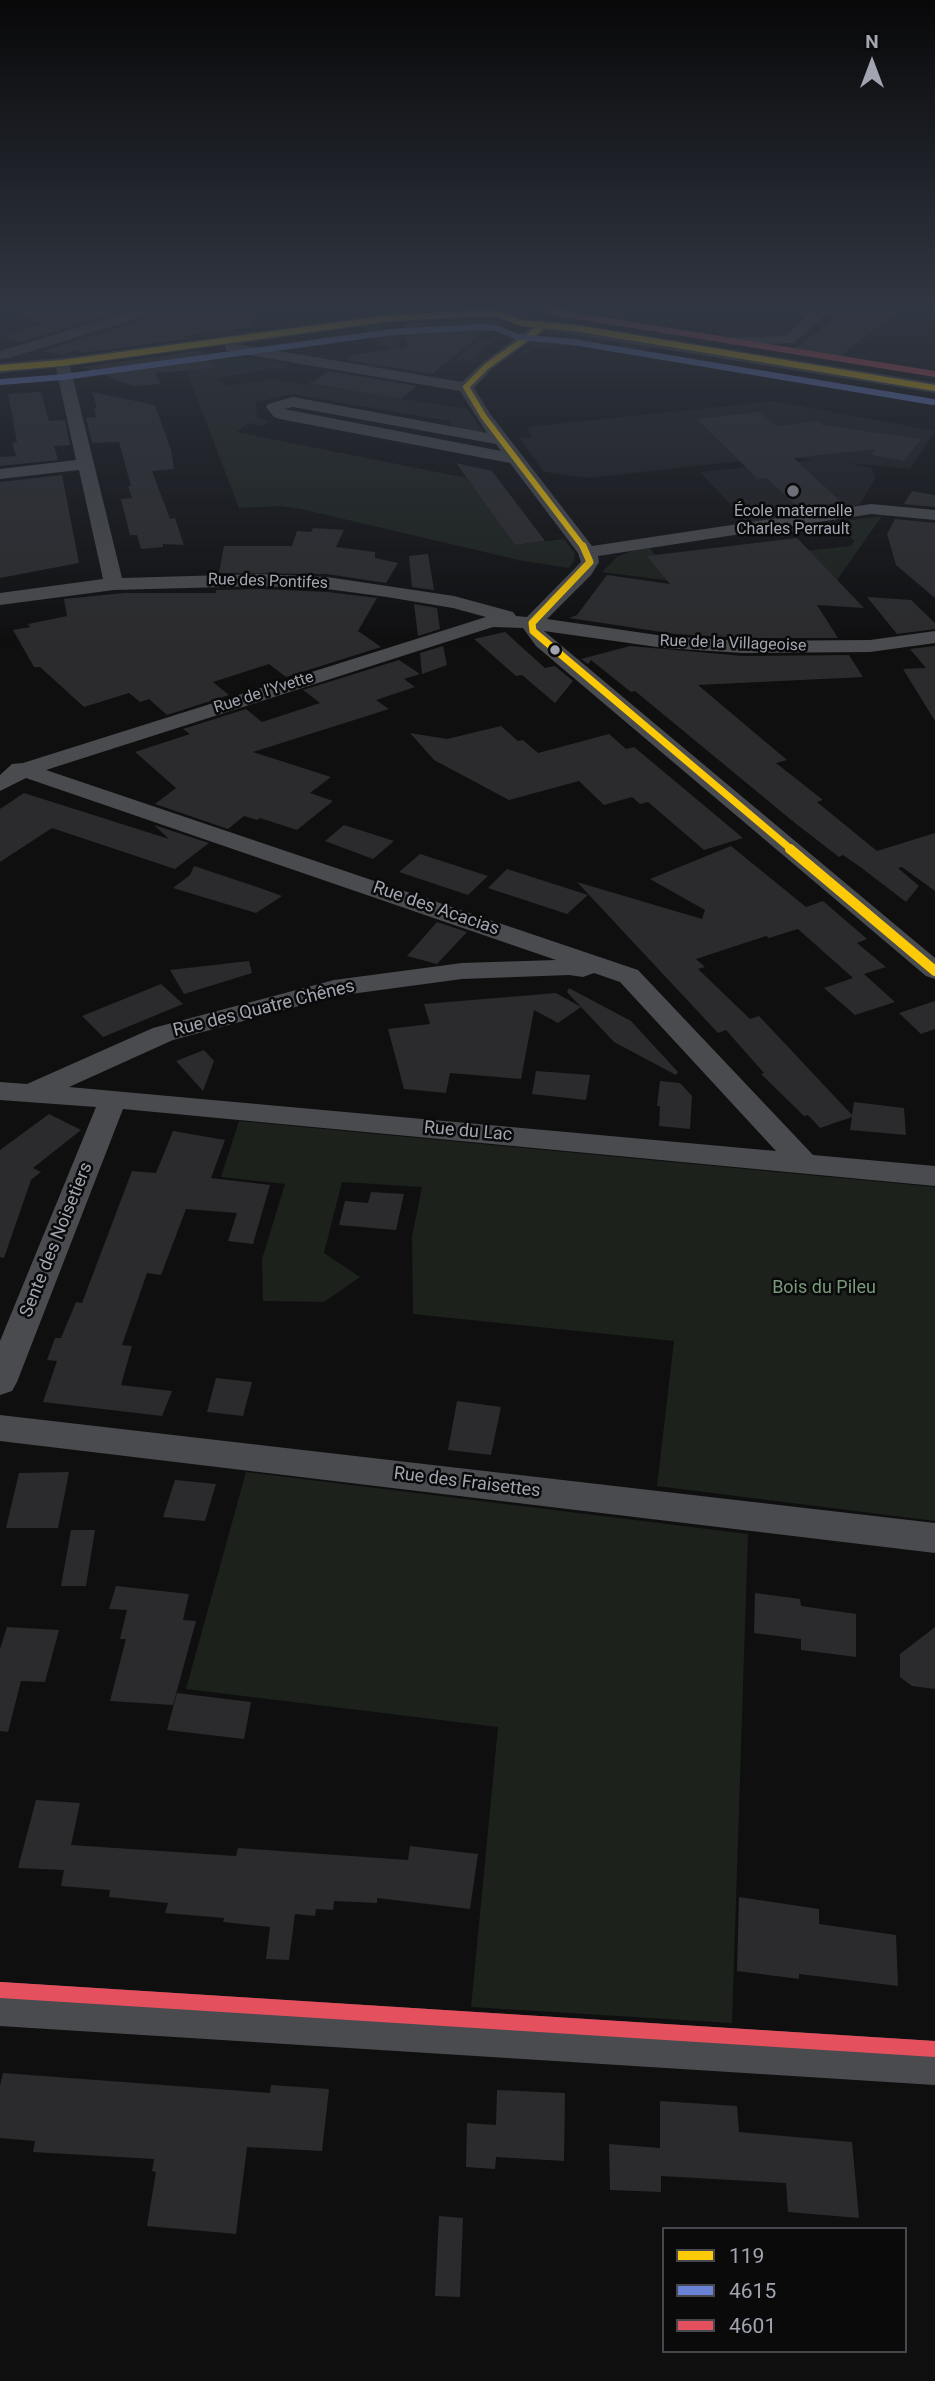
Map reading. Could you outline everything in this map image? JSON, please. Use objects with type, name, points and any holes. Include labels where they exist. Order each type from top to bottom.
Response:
[{"type":"street","points":[[76,423],[114,584]]},
{"type":"street","points":[[328,423],[516,459]]},
{"type":"street","points":[[409,423],[501,440]]},
{"type":"street","points":[[490,423],[587,552],[590,562],[532,623],[533,631],[935,971]]},
{"type":"street","points":[[0,474],[85,464]]},
{"type":"street","points":[[587,552],[872,509],[935,515]]},
{"type":"street","name":"Rue des Pontifes","points":[[0,599],[60,589],[193,580],[327,583],[454,602],[532,623]]},
{"type":"street","name":"Rue de l'Yvette","points":[[0,784],[24,770],[492,621],[532,623]]},
{"type":"street","name":"Rue de la Villageoise","points":[[532,623],[664,642],[743,647],[870,646],[935,637]]},
{"type":"street","name":"Rue des Acacias","points":[[0,761],[629,976],[804,1163]]},
{"type":"street","name":"Rue des Quatre Chênes","points":[[0,1112],[28,1094],[163,1034],[334,988],[462,971],[569,967],[629,976]]},
{"type":"street","name":"Rue du Lac","points":[[0,1091],[113,1099],[935,1176]]},
{"type":"street","name":"Sente des Noisetiers","points":[[0,1382],[113,1099]]},
{"type":"street","name":"Rue des Fraisettes","points":[[0,1428],[935,1538]]},
{"type":"street","points":[[0,2004],[935,2063]]},
{"type":"shaded area","points":[[564,423],[892,423],[935,431],[910,469],[847,463],[871,468],[876,477],[859,505],[753,522],[746,521],[700,472],[813,460],[784,456],[589,478],[544,472],[519,438],[532,437],[527,427]]},
{"type":"green space","points":[[207,423],[249,423],[236,432],[467,478],[515,545],[564,539],[575,553],[574,561],[569,568],[523,561],[301,509],[280,506],[239,508]]},
{"type":"green space","points":[[450,423],[477,423],[485,434],[455,428]]},
{"type":"green space","points":[[882,516],[823,600],[602,572],[617,557],[650,548],[655,555],[647,556],[784,553],[851,546],[854,541],[840,526],[753,536],[750,533]]},
{"type":"green space","name":"Bois du Pileu","points":[[239,1121],[935,1187],[935,1521],[657,1486],[674,1341],[413,1314],[412,1236],[422,1187],[342,1182],[324,1253],[360,1277],[324,1302],[263,1301],[262,1259],[285,1184],[221,1177]]},
{"type":"green space","points":[[246,1472],[748,1534],[732,2023],[471,2007],[498,1727],[186,1689]]},
{"type":"building","points":[[13,423],[66,423],[70,445],[54,446],[58,460],[0,466],[0,457],[16,456],[12,443],[17,442]]},
{"type":"building","points":[[87,423],[161,423],[171,450],[174,469],[152,471],[170,519],[175,518],[184,545],[163,544],[163,547],[141,549],[137,535],[130,535],[121,499],[132,498],[119,442],[92,443]]},
{"type":"building","points":[[701,423],[773,423],[776,426],[820,423],[921,439],[904,461],[871,455],[876,449],[794,458],[841,502],[799,508],[767,478],[758,479]]},
{"type":"building","points":[[456,463],[492,471],[545,541],[515,545]]},
{"type":"building","points":[[62,475],[79,563],[0,578],[0,482]]},
{"type":"building","points":[[912,491],[935,495],[935,507],[904,504]]},
{"type":"building","points":[[895,519],[935,523],[935,598],[896,565],[887,534]]},
{"type":"building","points":[[313,528],[344,530],[336,547],[375,552],[375,558],[398,563],[386,583],[327,574],[219,573],[224,546],[292,546],[297,531],[311,532]]},
{"type":"building","points":[[797,538],[864,608],[817,605],[838,638],[743,638],[675,634],[569,618],[577,615],[607,575],[670,584],[647,556]]},
{"type":"building","points":[[428,554],[434,590],[412,587],[409,556]]},
{"type":"building","points":[[216,590],[327,592],[377,598],[358,631],[381,647],[286,677],[269,664],[213,682],[229,695],[167,715],[149,699],[140,702],[129,693],[84,707],[40,667],[34,667],[13,630],[67,616],[64,599],[124,593],[216,593]]},
{"type":"building","points":[[867,597],[911,600],[935,623],[935,629],[897,634]]},
{"type":"building","points":[[414,604],[437,608],[440,629],[418,636]]},
{"type":"building","points":[[505,632],[545,668],[555,666],[573,681],[555,703],[522,675],[516,676],[474,639]]},
{"type":"building","points":[[443,646],[447,665],[422,674],[420,653]]},
{"type":"building","points":[[630,646],[743,656],[849,655],[863,677],[698,685],[787,760],[776,763],[823,800],[817,802],[877,851],[935,833],[935,891],[902,867],[898,868],[919,886],[906,902],[843,855],[839,857],[795,823],[635,691],[631,692],[591,660],[588,664],[581,659]]},
{"type":"building","points":[[935,646],[935,721],[903,669],[926,668],[910,649]]},
{"type":"building","points":[[399,660],[420,674],[404,679],[415,687],[376,700],[389,709],[253,752],[331,777],[310,793],[333,801],[297,830],[260,818],[257,820],[244,816],[228,829],[155,804],[176,788],[135,752],[190,734],[183,729],[246,709],[262,722],[320,703],[303,690]]},
{"type":"building","points":[[501,726],[538,753],[609,734],[626,749],[634,747],[743,838],[704,850],[648,802],[640,804],[632,797],[604,805],[579,781],[509,800],[434,760],[410,733],[447,739]]},
{"type":"building","points":[[24,793],[169,839],[154,825],[209,843],[175,869],[52,828],[0,862],[0,809]]},
{"type":"building","points":[[344,825],[394,841],[373,859],[325,841]]},
{"type":"building","points":[[731,846],[806,907],[823,901],[867,939],[857,943],[886,967],[864,974],[895,1002],[855,1015],[824,988],[853,978],[798,929],[769,938],[766,936],[696,959],[705,967],[698,969],[750,1019],[759,1016],[852,1115],[854,1102],[904,1108],[906,1135],[850,1130],[852,1117],[820,1128],[808,1115],[804,1116],[761,1074],[764,1073],[726,1030],[718,1033],[577,882],[702,919],[705,910],[650,879]]},
{"type":"building","points":[[420,854],[488,876],[468,895],[399,872]]},
{"type":"building","points":[[194,866],[282,896],[256,913],[173,888],[190,875]]},
{"type":"building","points":[[507,869],[588,895],[567,914],[488,888]]},
{"type":"building","points":[[437,922],[467,932],[437,964],[407,956]]},
{"type":"building","points":[[249,961],[252,973],[184,994],[170,970]]},
{"type":"building","points":[[161,984],[183,1004],[103,1037],[82,1016]]},
{"type":"building","points":[[569,988],[631,1021],[678,1072],[676,1075],[614,1042],[567,992]]},
{"type":"building","points":[[556,993],[581,1007],[558,1023],[534,1010],[521,1079],[450,1073],[446,1093],[404,1089],[388,1029],[430,1024],[424,1004]]},
{"type":"building","points":[[935,1001],[935,1029],[921,1034],[899,1013]]},
{"type":"building","points":[[204,1050],[214,1061],[203,1091],[176,1061]]},
{"type":"building","points":[[536,1071],[590,1075],[586,1100],[532,1094]]},
{"type":"building","points":[[660,1081],[680,1083],[692,1096],[690,1129],[659,1126],[660,1106],[657,1106]]},
{"type":"building","points":[[49,1114],[81,1130],[33,1168],[41,1172],[31,1180],[4,1258],[0,1257],[0,1150]]},
{"type":"building","points":[[173,1131],[225,1140],[211,1178],[270,1185],[253,1244],[228,1241],[237,1213],[186,1209],[161,1275],[147,1273],[122,1345],[132,1346],[121,1385],[172,1391],[162,1416],[43,1402],[57,1361],[47,1360],[55,1338],[61,1338],[76,1302],[82,1303],[132,1171],[156,1173]]},
{"type":"building","points":[[371,1192],[404,1194],[396,1230],[339,1225],[345,1201],[368,1203]]},
{"type":"building","points":[[216,1378],[252,1382],[243,1416],[207,1412]]},
{"type":"building","points":[[457,1401],[501,1407],[491,1455],[448,1450]]},
{"type":"building","points":[[69,1472],[58,1528],[6,1528],[19,1473]]},
{"type":"building","points":[[175,1480],[216,1484],[205,1521],[163,1517]]},
{"type":"building","points":[[71,1530],[95,1530],[86,1586],[61,1586]]},
{"type":"building","points":[[116,1586],[189,1594],[183,1620],[196,1621],[173,1705],[110,1701],[126,1639],[120,1639],[127,1610],[109,1609]]},
{"type":"building","points":[[755,1593],[800,1599],[801,1606],[856,1614],[856,1657],[801,1650],[801,1639],[754,1633]]},
{"type":"building","points":[[7,1627],[59,1630],[45,1682],[21,1681],[8,1732],[0,1731],[0,1649]]},
{"type":"building","points":[[935,1627],[935,1689],[912,1686],[900,1677],[900,1654]]},
{"type":"building","points":[[177,1693],[251,1702],[244,1739],[167,1730]]},
{"type":"building","points":[[36,1800],[80,1803],[71,1845],[236,1856],[238,1848],[408,1860],[410,1846],[478,1854],[470,1909],[377,1898],[377,1903],[334,1901],[333,1910],[316,1909],[315,1916],[295,1914],[289,1960],[266,1959],[270,1927],[223,1922],[224,1918],[165,1913],[168,1903],[109,1897],[110,1890],[61,1886],[64,1870],[18,1868]]},
{"type":"building","points":[[739,1897],[819,1909],[819,1924],[896,1935],[898,1986],[799,1974],[799,1979],[737,1971]]},
{"type":"building","points":[[3,2073],[270,2093],[271,2085],[329,2089],[322,2151],[247,2147],[236,2234],[147,2226],[156,2172],[152,2171],[154,2159],[33,2152],[35,2141],[0,2138],[0,2086]]},
{"type":"building","points":[[497,2090],[565,2093],[564,2161],[496,2157],[495,2169],[466,2167],[467,2123],[496,2125]]},
{"type":"building","points":[[660,2101],[737,2106],[739,2132],[852,2142],[859,2218],[788,2212],[786,2183],[661,2176],[661,2192],[610,2190],[609,2144],[660,2148]]},
{"type":"building","points":[[439,2216],[463,2218],[460,2297],[435,2296]]},
{"type":"transit line","name":"119","points":[[489,423],[587,552],[590,562],[532,623],[533,631],[935,971]]},
{"type":"transit line","name":"4601","points":[[1,1990],[935,2049]]},
{"type":"place","name":"École maternelle Charles Perrault","points":[[793,491]]}]
